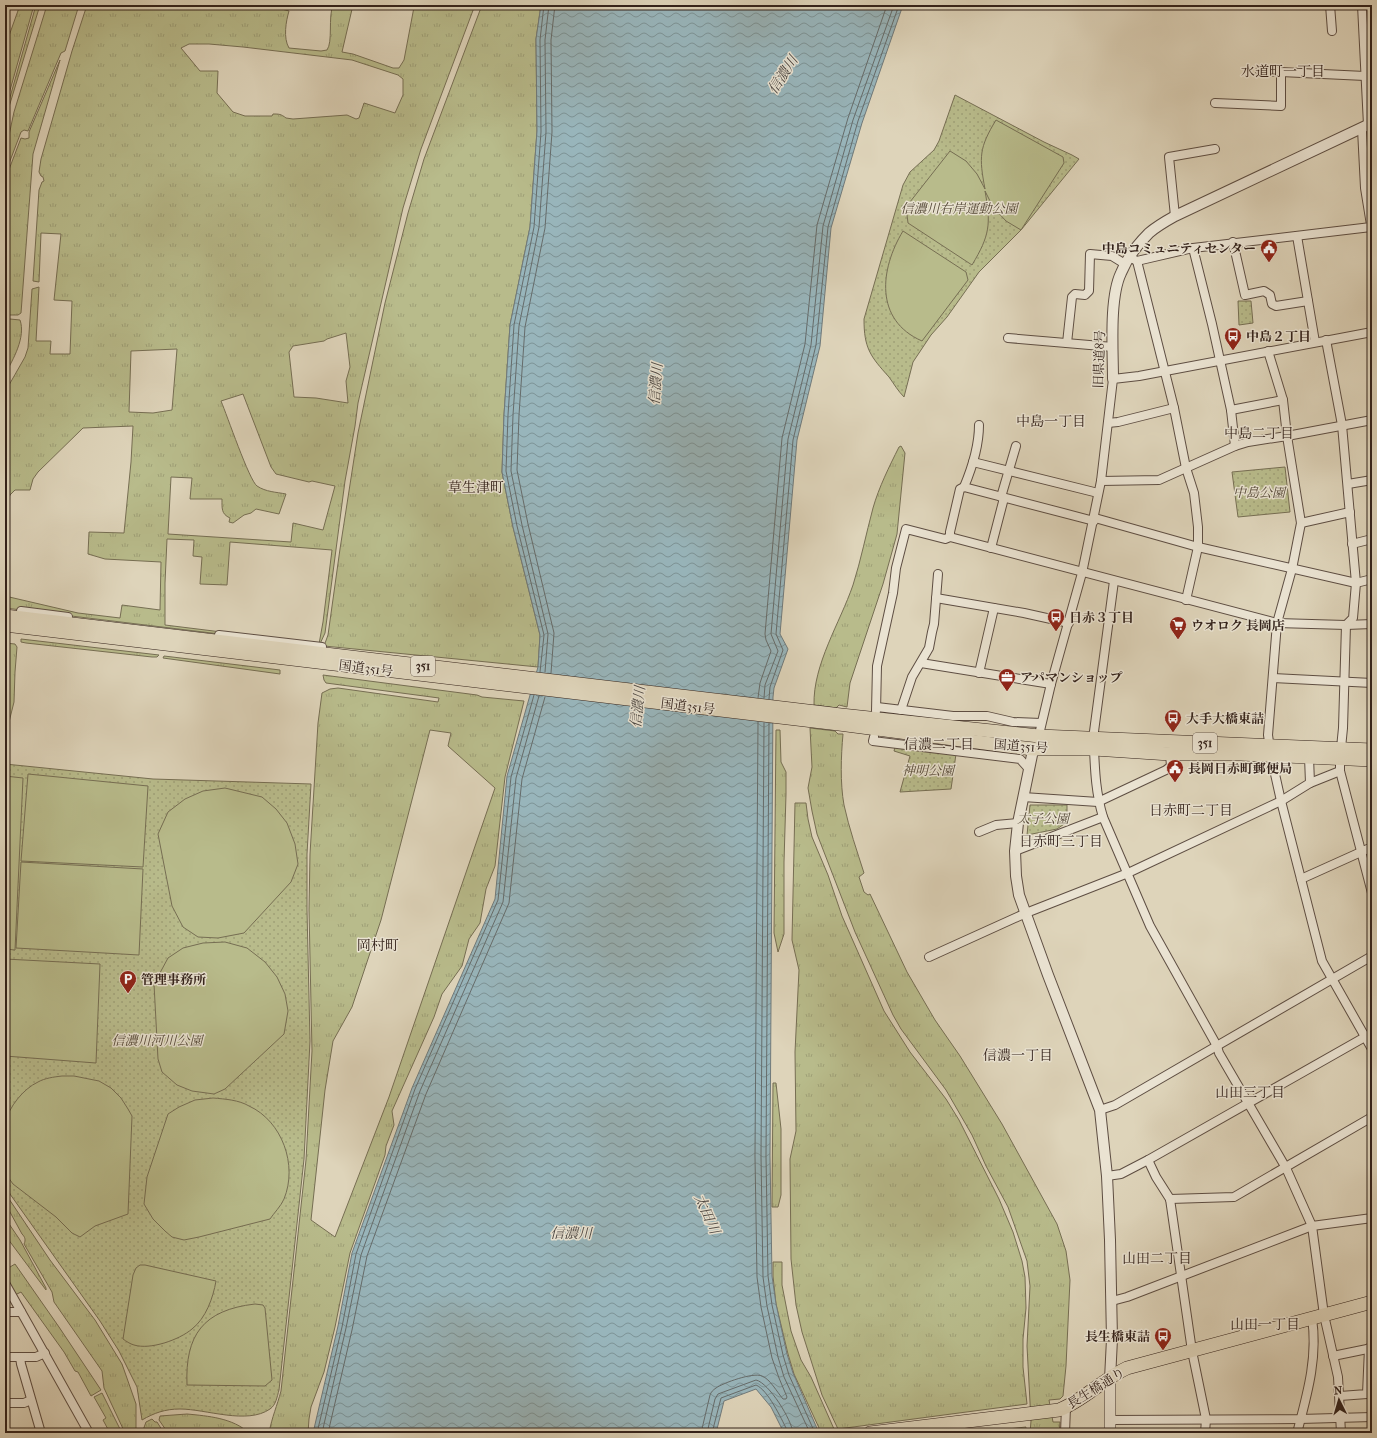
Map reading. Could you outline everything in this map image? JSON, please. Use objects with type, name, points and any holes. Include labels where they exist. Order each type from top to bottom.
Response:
[{"type":"highway","name":"国道351号","points":[[5,616],[840,720]]},
{"type":"highway","name":"国道351号","points":[[5,626],[1036,742],[1271,751],[1340,759],[1372,750]]},
{"type":"highway","name":"国道351号","points":[[1094,744],[1170,754],[1240,754],[1271,751],[1309,757],[1372,760]]},
{"type":"highway","name":"長生橋通り","points":[[870,1433],[1051,1412],[1066,1407],[1110,1379],[1118,1372],[1127,1368],[1372,1302]]},
{"type":"main road","points":[[1110,1379],[1110,1433]]},
{"type":"street","points":[[1330,5],[1332,31]]},
{"type":"street","points":[[1067,343],[1072,297],[1075,294],[1085,294],[1089,291],[1090,254],[1112,256],[1131,261],[1193,248],[1233,242],[1372,229],[1365,188],[1367,126],[1362,5]]},
{"type":"street","points":[[1260,71],[1365,76],[1372,69]]},
{"type":"street","points":[[1215,103],[1281,106],[1280,73]]},
{"type":"street","name":"旧県道8号","points":[[1036,742],[1082,573],[1101,481],[1113,379],[1114,300],[1118,280],[1150,232],[1175,216],[1367,126]]},
{"type":"street","points":[[1175,216],[1169,157],[1216,149]]},
{"type":"street","points":[[1297,236],[1314,342]]},
{"type":"street","points":[[1233,242],[1245,295],[1264,291],[1270,295],[1272,304],[1276,306],[1308,301]]},
{"type":"street","points":[[1193,248],[1231,410],[1235,446]]},
{"type":"street","points":[[1131,261],[1164,371],[1174,408],[1186,468],[1194,493],[1198,527],[1198,547],[1186,600]]},
{"type":"street","points":[[1113,379],[1164,371],[1372,332]]},
{"type":"street","points":[[1008,338],[1113,347]]},
{"type":"street","points":[[1326,340],[1342,425],[1356,583],[1352,618],[1346,625],[1340,759],[1372,893]]},
{"type":"street","points":[[1268,351],[1283,400],[1287,436],[1301,523],[1292,569],[1277,623],[1268,735],[1281,801],[1319,952],[1322,961],[1369,1035],[1372,1049]]},
{"type":"street","points":[[1231,410],[1283,400]]},
{"type":"street","points":[[1108,423],[1118,422],[1174,408]]},
{"type":"street","points":[[1101,481],[1159,480],[1235,446],[1248,442],[1372,420]]},
{"type":"street","points":[[950,537],[960,489],[964,487],[973,462],[979,436],[979,425]]},
{"type":"street","points":[[991,548],[1008,471],[1016,446]]},
{"type":"street","points":[[973,462],[1098,493]]},
{"type":"street","points":[[1348,484],[1372,480]]},
{"type":"street","points":[[964,487],[1198,547],[1292,569],[1356,583],[1372,579]]},
{"type":"street","points":[[1301,523],[1350,512]]},
{"type":"street","points":[[1041,723],[1013,722],[987,716],[953,716],[901,710],[877,709],[878,666],[893,594],[896,568],[906,529],[945,539],[950,537],[1082,573],[1277,623],[1346,625],[1372,624]]},
{"type":"street","points":[[1352,544],[1372,539]]},
{"type":"street","points":[[901,710],[912,677],[929,648],[934,624],[938,574]]},
{"type":"street","points":[[1114,581],[1094,744],[1098,802],[1150,926],[1217,1046],[1219,1053],[1286,1168],[1312,1226],[1318,1317],[1333,1356],[1340,1396],[1341,1433]]},
{"type":"street","points":[[936,598],[1024,613],[1068,623]]},
{"type":"street","points":[[979,673],[994,608]]},
{"type":"street","points":[[21,611],[322,647]]},
{"type":"street","points":[[921,664],[1051,684]]},
{"type":"street","points":[[1273,678],[1372,683]]},
{"type":"street","points":[[874,737],[873,741],[1020,759],[1029,769]]},
{"type":"street","points":[[1036,742],[1018,823],[1015,864],[1018,888],[1026,913],[1048,975],[1100,1110],[1107,1176],[1110,1240],[1112,1300],[1110,1379]]},
{"type":"street","points":[[1023,797],[1098,802],[1166,770],[1171,766],[1170,754]]},
{"type":"street","points":[[1309,757],[1310,783]]},
{"type":"street","points":[[929,957],[1026,913],[1128,872],[1281,801],[1310,783],[1340,759]]},
{"type":"street","points":[[1015,851],[1103,817]]},
{"type":"street","points":[[979,832],[996,825],[1018,823]]},
{"type":"street","points":[[1301,879],[1372,847]]},
{"type":"street","points":[[1100,1110],[1115,1105],[1372,956]]},
{"type":"street","points":[[1107,1176],[1121,1174],[1148,1160],[1369,1035]]},
{"type":"street","points":[[1170,1199],[1234,1198],[1372,1116]]},
{"type":"street","points":[[1148,1160],[1156,1177],[1170,1199],[1192,1351],[1206,1419],[1205,1433]]},
{"type":"street","points":[[1112,1300],[1127,1297],[1312,1226],[1372,1218]]},
{"type":"street","points":[[5,1282],[89,1433]]},
{"type":"street","points":[[5,1312],[21,1312]]},
{"type":"street","points":[[1296,1433],[1310,1380],[1314,1357],[1314,1330],[1318,1317]]},
{"type":"street","points":[[1333,1356],[1370,1348],[1367,1394],[1340,1396]]},
{"type":"street","points":[[5,1357],[36,1357],[44,1353]]},
{"type":"street","points":[[20,1357],[41,1433]]},
{"type":"street","points":[[5,1403],[24,1403],[31,1400]]},
{"type":"street","points":[[1065,1433],[1066,1407]]},
{"type":"street","points":[[1110,1420],[1372,1417]]},
{"type":"green space","points":[[20,5],[34,5],[5,108],[5,47]]},
{"type":"green space","points":[[36,5],[40,5],[5,120],[5,115]]},
{"type":"green space","points":[[47,5],[79,5],[65,51],[61,53],[28,131],[24,130],[21,132],[5,174],[5,154],[14,112]]},
{"type":"green space","points":[[87,5],[267,5],[289,11],[286,24],[286,39],[289,48],[321,51],[327,50],[329,46],[333,5],[353,5],[342,52],[353,54],[393,68],[399,68],[404,60],[414,7],[426,8],[433,5],[475,5],[421,149],[403,208],[358,403],[345,481],[325,633],[319,646],[5,608],[5,596],[78,613],[120,618],[122,605],[160,610],[161,562],[105,559],[88,554],[89,532],[124,533],[133,426],[83,428],[38,472],[33,479],[30,490],[15,490],[10,495],[5,509],[5,392],[25,357],[28,348],[32,289],[39,287],[36,341],[51,341],[50,354],[70,354],[72,301],[54,300],[61,234],[41,233],[39,282],[33,281],[39,190],[42,182],[44,181],[39,172],[41,159],[72,51]],"holes":[[[189,44],[209,44],[352,60],[398,75],[403,79],[403,95],[395,113],[364,103],[359,118],[356,119],[347,115],[293,119],[277,114],[273,114],[272,116],[245,116],[233,112],[217,93],[218,71],[200,71],[181,48]],[[346,333],[350,367],[346,381],[348,403],[316,398],[294,397],[289,352],[293,346],[324,341]],[[177,349],[172,410],[153,413],[129,412],[131,351]],[[243,394],[271,467],[276,474],[309,482],[312,481],[335,486],[323,530],[293,523],[291,542],[168,534],[171,477],[192,478],[190,499],[222,499],[223,510],[225,515],[230,518],[229,522],[233,523],[256,509],[279,514],[286,494],[271,492],[257,486],[253,481],[221,401]],[[167,539],[194,540],[193,556],[202,557],[200,584],[227,585],[230,542],[332,550],[319,644],[165,625]]]},
{"type":"green space","points":[[482,5],[541,5],[536,39],[537,131],[530,227],[510,325],[502,472],[513,527],[540,635],[538,667],[324,646],[328,635],[358,433],[385,303],[408,213],[424,159]]},
{"type":"green space","points":[[60,60],[33,154],[21,313],[18,315],[5,315],[5,180],[21,138],[29,138],[29,132]]},
{"type":"green space","name":"信濃川右岸運動公園","points":[[955,95],[1079,159],[1021,230],[979,272],[947,317],[931,335],[913,362],[904,397],[869,351],[865,337],[864,319],[903,185],[910,172],[934,150],[939,141]]},
{"type":"green space","points":[[996,120],[1063,157],[1064,163],[1021,230],[1006,221],[993,207],[985,191],[988,212],[988,229],[978,255],[972,265],[908,223],[906,207],[950,151],[966,161],[977,174],[985,189],[981,160],[983,146]]},
{"type":"green space","points":[[903,231],[966,272],[968,280],[922,341],[906,332],[896,320],[889,307],[886,292],[886,277],[890,261],[895,246]]},
{"type":"green space","points":[[1238,301],[1251,301],[1253,323],[1239,325]]},
{"type":"green space","points":[[10,319],[20,320],[21,334],[18,348],[5,374],[5,321]]},
{"type":"green space","points":[[901,446],[905,453],[897,534],[883,584],[850,683],[847,707],[839,705],[836,708],[814,705],[815,690],[822,659],[853,585],[875,500],[899,447]]},
{"type":"green space","name":"中島公園","points":[[1285,467],[1290,512],[1238,517],[1232,472]]},
{"type":"green space","points":[[21,639],[159,655],[157,657],[152,657],[26,643],[21,642]]},
{"type":"green space","points":[[5,643],[15,644],[17,647],[14,702],[5,738]]},
{"type":"green space","points":[[164,656],[280,670],[280,674],[163,658]]},
{"type":"green space","points":[[323,675],[477,695],[482,697],[524,701],[505,777],[495,866],[486,889],[480,923],[469,939],[462,966],[442,994],[434,1017],[392,1111],[394,1125],[386,1146],[385,1155],[350,1253],[324,1372],[311,1407],[308,1433],[269,1433],[281,1391],[306,1160],[312,1051],[309,910],[310,854],[318,723],[322,693],[330,689],[338,688],[438,702],[439,698],[326,683]],"holes":[[[430,730],[451,733],[448,746],[495,788],[389,1097],[335,1237],[311,1220],[325,1090],[333,1041],[352,1007],[381,920]]]},
{"type":"green space","points":[[810,728],[835,731],[838,734],[843,734],[841,770],[844,805],[864,873],[859,877],[864,892],[868,895],[870,894],[907,972],[935,1020],[960,1056],[1002,1124],[1057,1224],[1066,1251],[1070,1280],[1063,1396],[1060,1399],[1049,1400],[1053,1422],[1060,1422],[1059,1433],[1030,1433],[1031,1421],[1027,1346],[1030,1286],[1027,1261],[1008,1207],[986,1166],[972,1135],[946,1090],[901,1029],[893,1015],[855,932],[817,834],[808,788],[812,767]]},
{"type":"green space","points":[[776,730],[780,730],[781,762],[786,772],[784,934],[778,952],[774,933]]},
{"type":"green space","name":"神明公園","points":[[895,747],[956,754],[951,789],[900,792],[910,756],[894,751]]},
{"type":"green space","name":"信濃川河川公園","points":[[5,764],[153,779],[311,784],[307,854],[310,1041],[304,1159],[279,1390],[274,1405],[261,1414],[238,1416],[175,1409],[151,1415],[142,1420],[137,1387],[119,1351],[100,1321],[5,1187]]},
{"type":"green space","points":[[28,774],[148,786],[143,867],[21,861]]},
{"type":"green space","points":[[5,776],[23,778],[15,950],[5,949]]},
{"type":"green space","points":[[225,788],[262,797],[276,809],[287,823],[295,844],[298,864],[291,882],[244,933],[218,938],[198,937],[183,927],[172,906],[158,834],[168,812],[185,799],[203,791]]},
{"type":"green space","points":[[795,803],[806,803],[812,837],[828,875],[842,916],[884,1011],[910,1052],[946,1099],[959,1120],[999,1199],[1013,1232],[1022,1261],[1025,1277],[1026,1308],[1023,1339],[1023,1367],[1027,1404],[838,1429],[822,1395],[802,1332],[796,1305],[791,1259],[790,1159],[796,1131],[795,1052],[799,970],[792,940]]},
{"type":"green space","name":"太子公園","points":[[1030,805],[1067,805],[1067,822],[1057,829],[1027,835]]},
{"type":"green space","points":[[21,862],[143,869],[139,955],[16,948]]},
{"type":"green space","points":[[225,942],[247,948],[265,962],[277,977],[285,994],[288,1011],[284,1034],[225,1089],[214,1094],[192,1091],[177,1085],[162,1072],[158,1059],[154,984],[168,958],[183,948],[203,943]]},
{"type":"green space","points":[[5,959],[100,964],[96,1063],[5,1056]]},
{"type":"green space","points":[[74,1076],[99,1081],[111,1088],[121,1098],[132,1116],[128,1214],[95,1226],[80,1237],[72,1233],[56,1217],[13,1184],[5,1173],[5,1123],[13,1105],[17,1099],[32,1085],[50,1078]]},
{"type":"green space","points":[[773,1083],[776,1083],[781,1129],[781,1195],[778,1207],[772,1207]]},
{"type":"green space","points":[[213,1098],[241,1102],[261,1113],[270,1122],[284,1145],[288,1159],[288,1186],[283,1202],[270,1219],[184,1240],[172,1237],[165,1231],[153,1219],[144,1204],[147,1177],[168,1114],[195,1100]]},
{"type":"green space","points":[[5,1193],[50,1260],[95,1320],[122,1364],[136,1404],[136,1433],[125,1433],[104,1388],[102,1371],[54,1302],[52,1292],[24,1244],[24,1237],[5,1203]]},
{"type":"green space","points":[[5,1218],[20,1240],[46,1290],[5,1235]]},
{"type":"green space","points":[[773,1262],[782,1262],[782,1285],[791,1331],[801,1360],[811,1377],[834,1429],[820,1430],[794,1374],[776,1304]]},
{"type":"green space","points":[[15,1264],[101,1390],[91,1396],[78,1372],[75,1371],[64,1352],[21,1292],[15,1295],[5,1278],[5,1270]]},
{"type":"green space","points":[[140,1265],[216,1281],[213,1294],[205,1313],[192,1329],[180,1337],[156,1345],[134,1345],[123,1339],[133,1275],[136,1268]]},
{"type":"green space","points":[[255,1304],[263,1305],[265,1308],[272,1380],[265,1386],[187,1385],[189,1352],[194,1339],[201,1328],[210,1319],[222,1312],[237,1307]]},
{"type":"green space","points":[[102,1393],[122,1433],[110,1433],[103,1420],[106,1418],[94,1397]]},
{"type":"green space","points":[[187,1414],[212,1417],[228,1421],[243,1428],[249,1433],[168,1433],[159,1420],[160,1416]]},
{"type":"green space","points":[[152,1419],[157,1422],[164,1433],[142,1433],[146,1422]]},
{"type":"green space","points":[[1026,1427],[1025,1433],[971,1433]]},
{"type":"water","name":"信濃川","points":[[541,5],[903,5],[862,123],[831,228],[820,346],[797,440],[780,634],[788,649],[774,688],[773,697],[770,1156],[772,1276],[776,1304],[787,1354],[793,1373],[819,1433],[784,1433],[771,1407],[756,1389],[724,1401],[716,1433],[313,1433],[338,1326],[352,1253],[412,1088],[495,899],[507,776],[538,667],[540,635],[513,527],[502,472],[510,325],[530,227],[537,131],[536,39]]},
{"type":"place","name":"中島コミュニティセンター","points":[[1269,263]]},
{"type":"place","name":"中島２丁目","points":[[1233,351]]},
{"type":"place","name":"日赤３丁目","points":[[1056,632]]},
{"type":"place","name":"ウオロク 長岡店","points":[[1178,640]]},
{"type":"place","name":"アパマンショップ","points":[[1007,692]]},
{"type":"place","name":"大手大橋東詰","points":[[1173,733]]},
{"type":"place","name":"長岡日赤町郵便局","points":[[1175,783]]},
{"type":"place","name":"管理事務所","points":[[128,994]]},
{"type":"place","name":"長生橋東詰","points":[[1163,1351]]},
{"type":"district","name":"水道町一丁目","points":[[1283,71]]},
{"type":"district","name":"中島一丁目","points":[[1051,421]]},
{"type":"district","name":"中島二丁目","points":[[1259,433]]},
{"type":"district","name":"草生津町","points":[[476,487]]},
{"type":"district","name":"信濃二丁目","points":[[939,744]]},
{"type":"district","name":"日赤町二丁目","points":[[1191,810]]},
{"type":"district","name":"日赤町三丁目","points":[[1061,841]]},
{"type":"district","name":"岡村町","points":[[378,945]]},
{"type":"district","name":"信濃一丁目","points":[[1018,1055]]},
{"type":"district","name":"山田三丁目","points":[[1250,1092]]},
{"type":"district","name":"山田二丁目","points":[[1157,1258]]},
{"type":"district","name":"山田一丁目","points":[[1265,1324]]},
{"type":"water label","name":"太田川","points":[[707,1214]]}]
